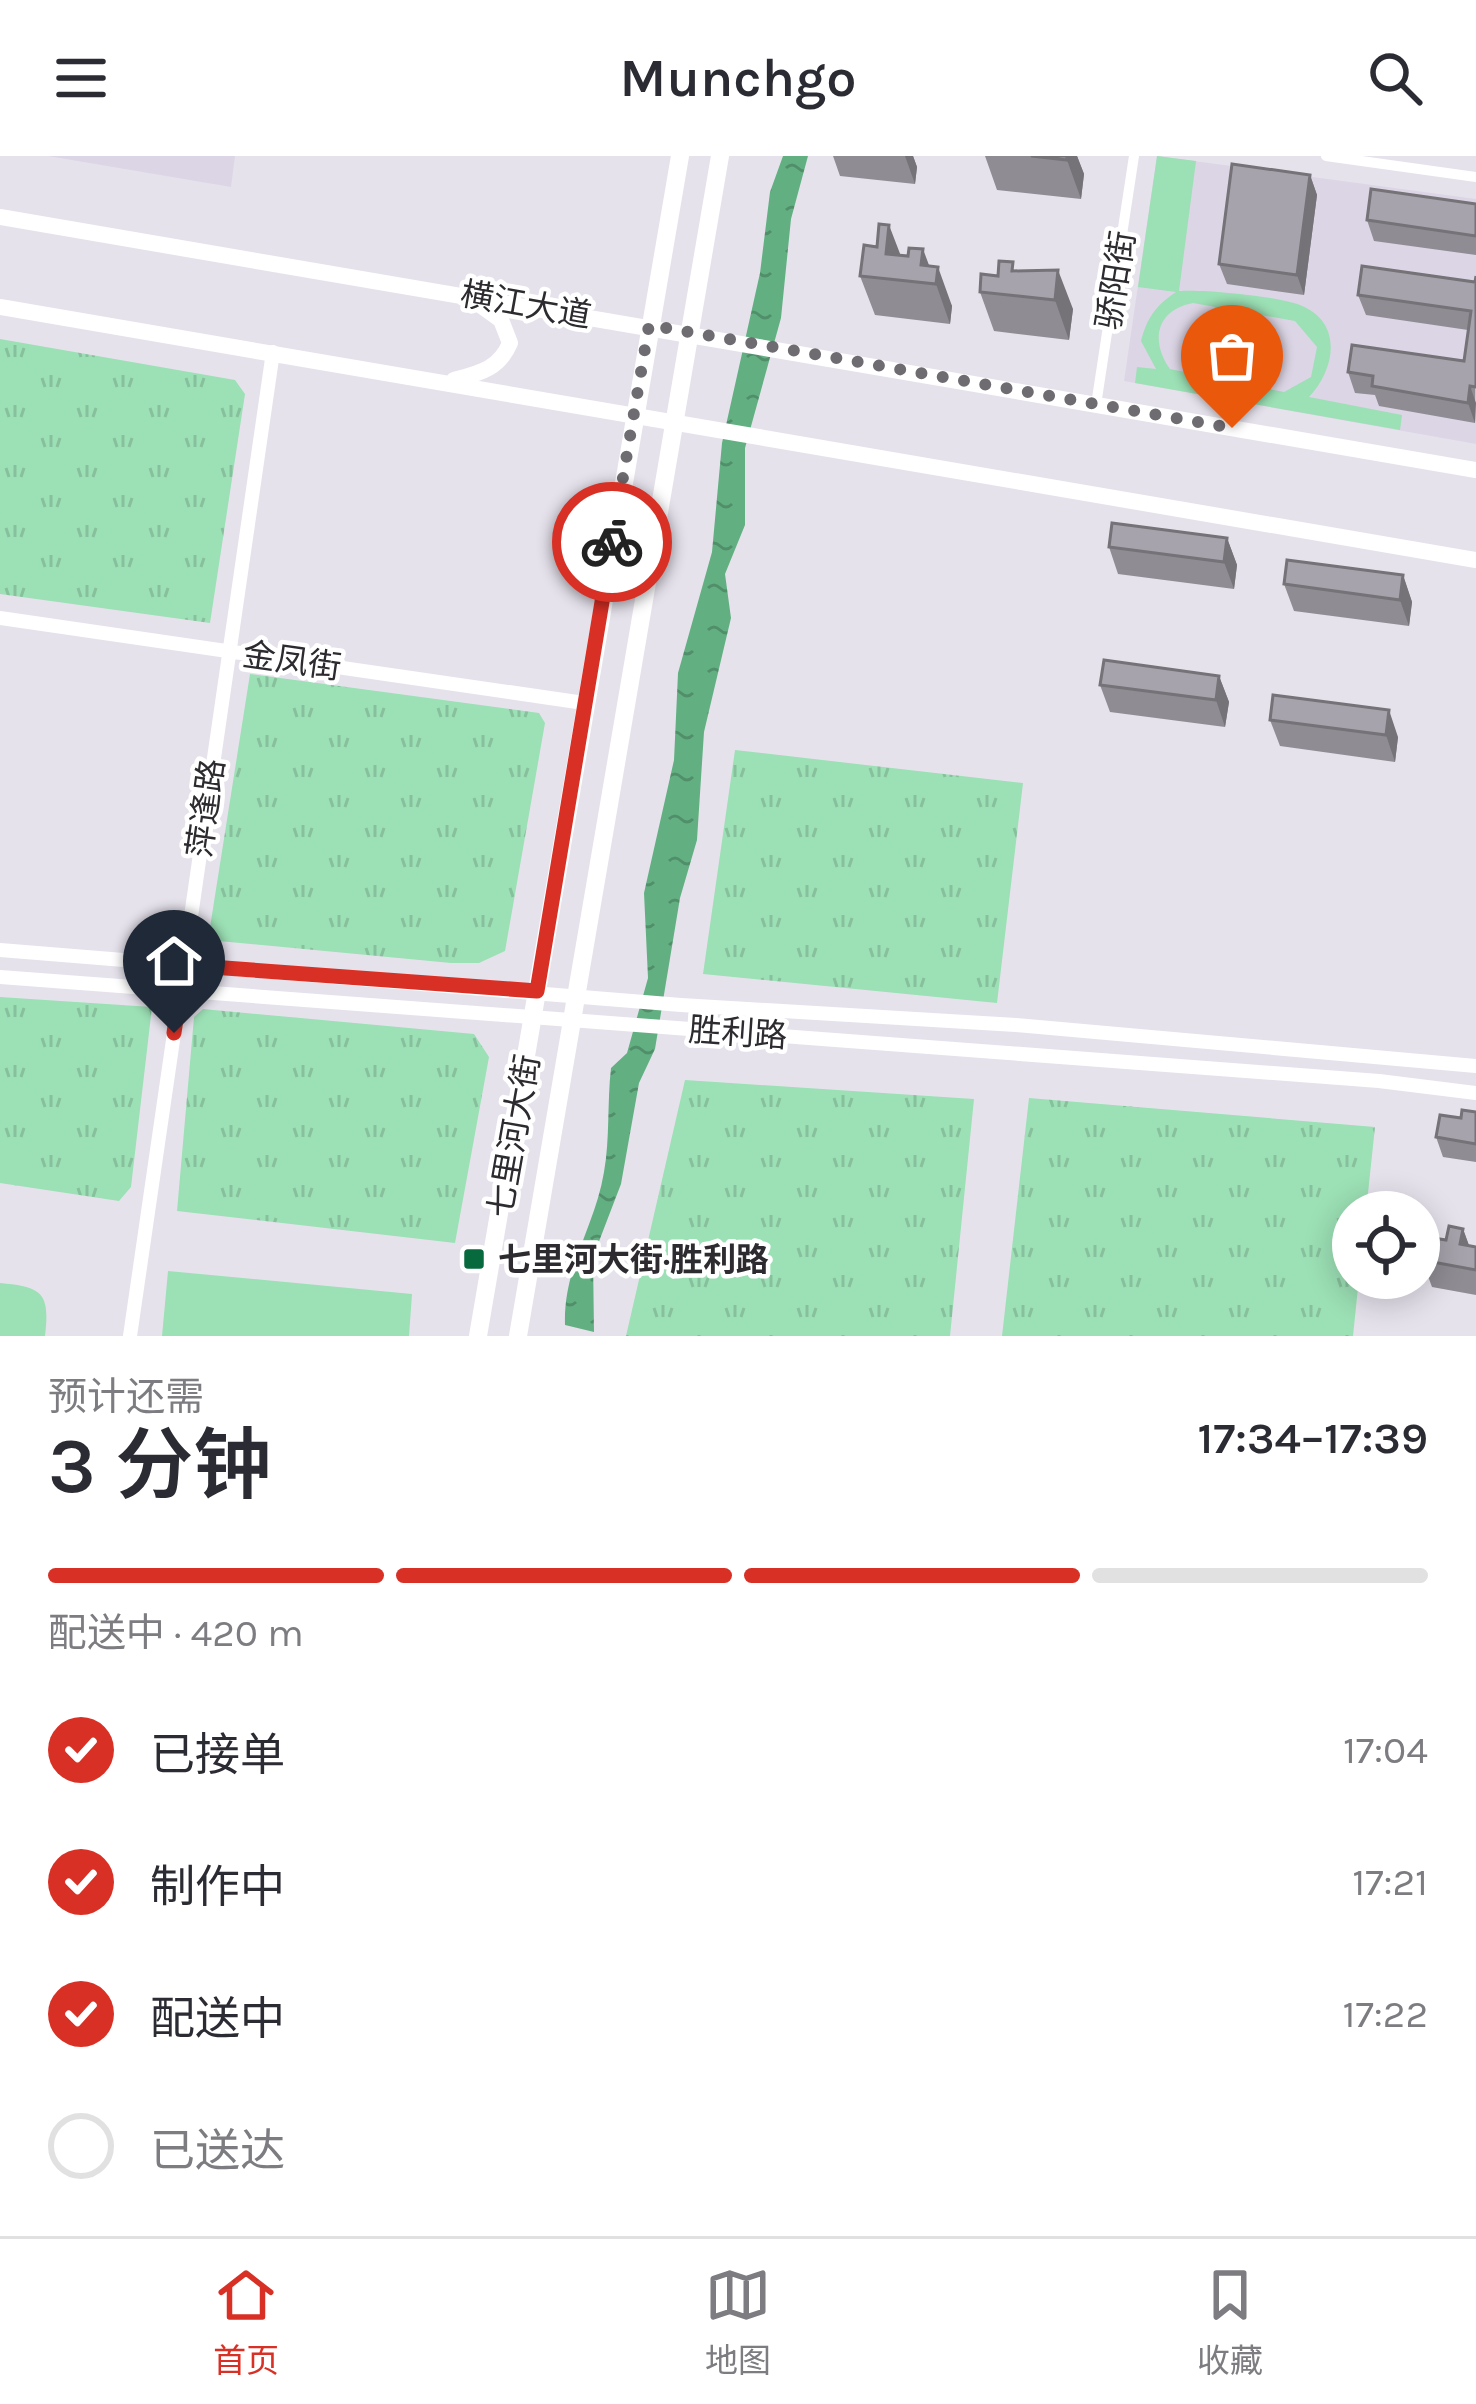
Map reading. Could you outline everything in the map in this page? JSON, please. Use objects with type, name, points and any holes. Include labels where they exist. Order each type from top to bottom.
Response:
[{"type":"main road","name":"七里河大街","points":[[478,1336],[680,156]]},
{"type":"main road","name":"七里河大街","points":[[518,1336],[720,156]]},
{"type":"main road","name":"横江大道","points":[[0,218],[649,325],[1476,470]]},
{"type":"main road","points":[[447,381],[486,372],[504,358],[510,343],[502,320],[464,294]]},
{"type":"main road","points":[[0,308],[705,424],[1476,560]]},
{"type":"street","name":"骄阳街","points":[[1096,405],[1134,156]]},
{"type":"street","points":[[1327,156],[1476,177]]},
{"type":"street","name":"萍逢路","points":[[130,1336],[273,352]]},
{"type":"street","name":"金凤街","points":[[0,618],[584,703]]},
{"type":"street","name":"胜利路","points":[[0,950],[681,1005],[1016,1025],[1476,1066]]},
{"type":"street","points":[[19,978],[9,964],[21,951]]},
{"type":"street","name":"胜利路","points":[[0,977],[1379,1081],[1476,1094]]},
{"type":"street","points":[[409,1008],[419,998],[411,983]]},
{"type":"shaded area","points":[[48,156],[235,156],[231,187]]},
{"type":"shaded area","points":[[1157,156],[1476,199],[1476,444],[1124,381]]},
{"type":"green space","points":[[1157,156],[1196,161],[1179,291],[1274,299],[1314,313],[1324,323],[1331,348],[1324,374],[1309,397],[1402,415],[1400,430],[1135,383],[1137,367],[1156,369],[1141,341],[1146,325],[1176,292],[1138,287]],"holes":[[[1193,303],[1295,321],[1317,347],[1311,377],[1284,392],[1170,369],[1160,348],[1164,320]]]},
{"type":"green space","points":[[0,339],[235,380],[245,394],[210,623],[0,594]]},
{"type":"green space","points":[[250,674],[539,713],[545,723],[505,951],[479,963],[451,963],[208,940]]},
{"type":"green space","points":[[735,750],[1023,783],[997,1003],[703,974]]},
{"type":"green space","points":[[0,997],[152,1007],[131,1187],[119,1201],[0,1183]]},
{"type":"green space","points":[[203,1009],[474,1034],[489,1057],[455,1243],[177,1211],[194,1017]]},
{"type":"green space","points":[[685,1080],[974,1099],[950,1336],[626,1336]]},
{"type":"green space","points":[[1029,1098],[1375,1127],[1368,1191],[1332,1191],[1332,1299],[1357,1299],[1353,1336],[1002,1336]]},
{"type":"green space","points":[[168,1271],[412,1294],[409,1336],[162,1336]]},
{"type":"green space","points":[[0,1283],[26,1287],[40,1295],[46,1310],[45,1336],[0,1336]]},
{"type":"water","points":[[783,156],[808,156],[791,219],[781,318],[745,448],[745,525],[725,574],[731,618],[704,732],[697,840],[680,898],[655,1049],[639,1083],[621,1184],[593,1257],[594,1332],[565,1325],[569,1284],[604,1172],[611,1068],[627,1053],[648,978],[644,893],[674,760],[678,673],[712,552],[722,443],[760,273],[770,192]]},
{"type":"building","points":[[1232,164],[1310,175],[1297,275],[1219,264]]},
{"type":"building","points":[[1371,189],[1476,204],[1476,236],[1367,220]]},
{"type":"building","points":[[879,224],[889,225],[886,254],[908,256],[909,248],[923,249],[921,265],[938,267],[936,284],[860,276],[864,245],[877,247]]},
{"type":"building","points":[[999,261],[1013,262],[1012,271],[1058,270],[1055,300],[980,292],[981,274],[998,276]]},
{"type":"building","points":[[1362,266],[1475,282],[1476,276],[1476,387],[1470,386],[1468,403],[1372,386],[1373,376],[1348,372],[1352,345],[1464,361],[1471,311],[1358,295]]},
{"type":"building","points":[[1112,523],[1227,538],[1224,562],[1109,547]]},
{"type":"building","points":[[1287,560],[1403,575],[1400,600],[1284,584]]},
{"type":"building","points":[[1104,660],[1219,676],[1216,700],[1100,685]]},
{"type":"building","points":[[1273,695],[1389,710],[1386,735],[1270,720]]},
{"type":"building","points":[[1462,1110],[1476,1112],[1476,1144],[1436,1137],[1440,1115],[1461,1118]]},
{"type":"building","points":[[1449,1226],[1463,1229],[1460,1244],[1476,1247],[1476,1270],[1440,1263],[1440,1239],[1446,1240]]},
{"type":"way so far","points":[[612,542],[649,325],[1232,428]]},
{"type":"place","name":"七里河大街·胜利路","points":[[474,1259]]},
{"type":"route","points":[[174,1033],[184,965],[537,991],[612,542]]}]
